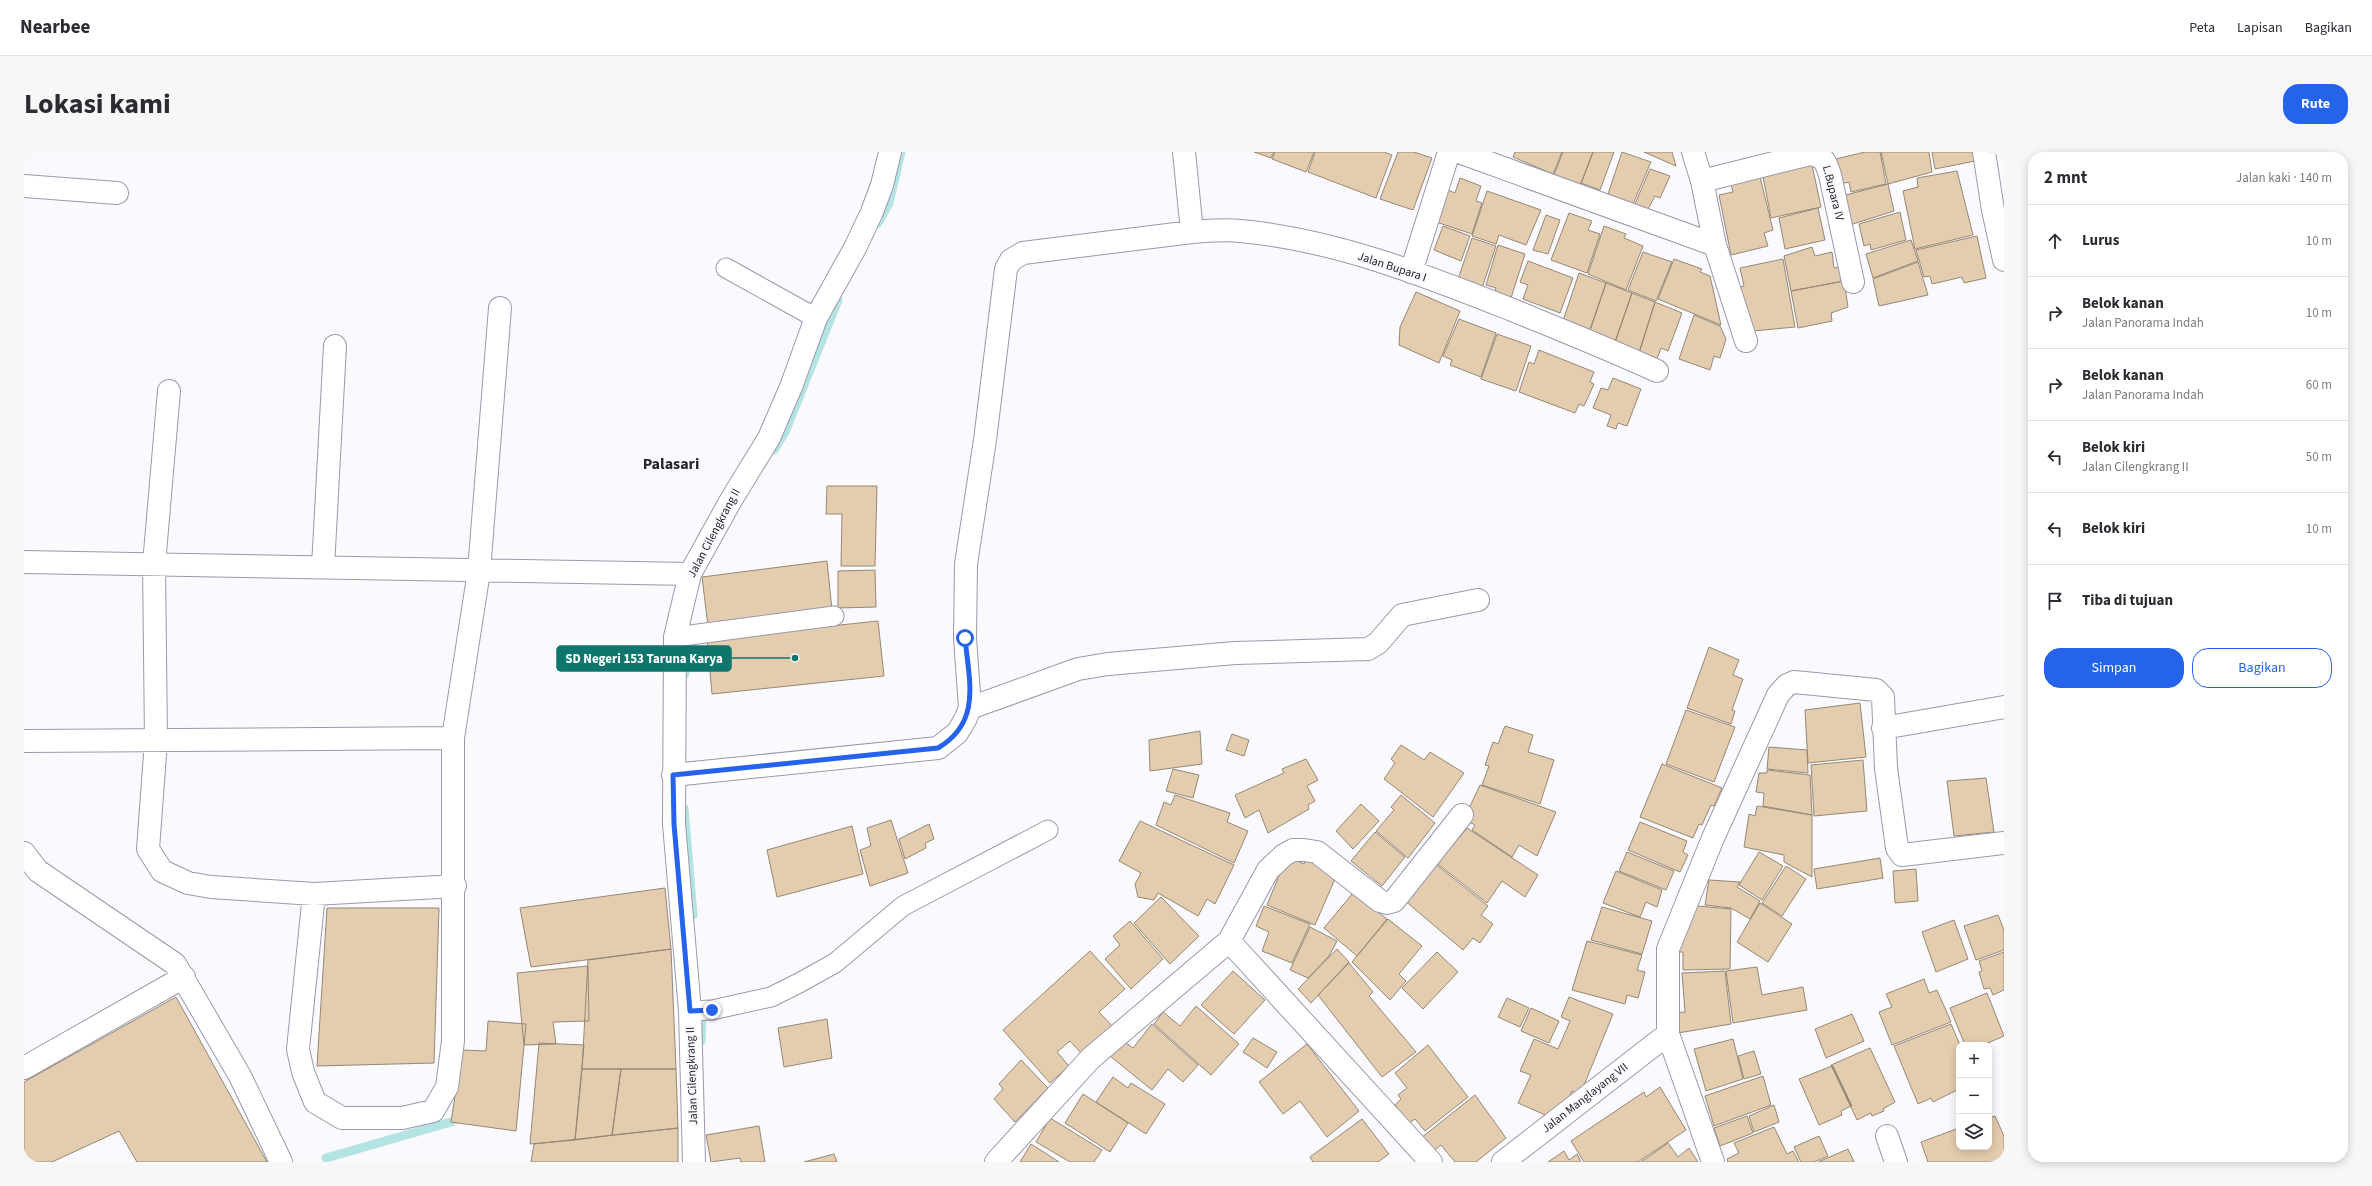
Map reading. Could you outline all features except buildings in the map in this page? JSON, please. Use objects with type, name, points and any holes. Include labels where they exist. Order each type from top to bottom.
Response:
[{"type":"street","name":"Jalan Cilengkrang II","points":[[694,1162],[690,1011],[674,824],[673,775],[675,637],[690,574],[731,500],[769,438],[791,387],[816,318],[855,248],[872,212],[882,185],[890,152]]},
{"type":"street","points":[[1184,152],[1192,232]]},
{"type":"street","points":[[1411,272],[1449,152]]},
{"type":"street","points":[[1459,152],[1715,245]]},
{"type":"street","points":[[1693,152],[1702,181],[1715,245],[1746,341]]},
{"type":"street","points":[[1984,152],[1993,210],[2004,260]]},
{"type":"street","name":"L.Bupara IV","points":[[1702,181],[1810,154],[1819,155],[1825,160],[1830,175],[1853,282]]},
{"type":"street","points":[[24,186],[117,193]]},
{"type":"street","name":"Jalan Bupara I","points":[[970,708],[965,638],[966,564],[985,440],[1006,269],[1011,260],[1023,253],[1192,232],[1239,231],[1275,235],[1334,248],[1411,272],[1606,348],[1657,371]]},
{"type":"street","points":[[314,894],[298,1049],[303,1072],[315,1102],[342,1118],[402,1118],[433,1111],[448,1087],[453,1041],[455,886],[453,738],[479,571],[500,308]]},
{"type":"street","points":[[323,567],[335,346]]},
{"type":"street","points":[[169,391],[154,564],[156,741],[148,849],[162,871],[188,883],[211,887],[314,894],[455,886]]},
{"type":"street","points":[[24,562],[690,574]]},
{"type":"street","points":[[673,775],[938,748],[948,742],[956,733],[965,720],[970,708],[1078,669],[1108,664],[1235,652],[1368,649],[1378,643],[1393,623],[1402,615],[1478,600]]},
{"type":"street","points":[[1713,1162],[1668,1034],[1666,962],[1671,939],[1778,694],[1787,685],[1794,682],[1876,690],[1882,697],[1886,768],[1899,853],[1908,856],[2004,843]]},
{"type":"street","points":[[1883,728],[2004,707]]},
{"type":"street","points":[[25,741],[453,738]]},
{"type":"street","points":[[996,1162],[1091,1058],[1228,941],[1268,870],[1284,855],[1294,850],[1317,852],[1380,901],[1387,903],[1394,901],[1462,815]]},
{"type":"street","points":[[24,853],[31,875],[172,960],[184,977],[240,1076],[281,1162]]},
{"type":"street","points":[[1228,941],[1431,1162]]},
{"type":"street","points":[[24,1068],[184,977]]},
{"type":"street","name":"Jalan Manglayang VII","points":[[1503,1162],[1668,1034]]},
{"type":"street","points":[[1887,1136],[1896,1162]]},
{"type":"lane","points":[[726,268],[816,318]]},
{"type":"lane","points":[[675,637],[834,616]]},
{"type":"lane","points":[[690,1011],[712,1010],[771,997],[799,983],[835,963],[903,906],[1048,830]]},
{"type":"waterway","points":[[878,223],[889,203],[901,152]]},
{"type":"waterway","points":[[774,450],[785,432],[838,300]]},
{"type":"waterway","points":[[685,674],[687,643]]},
{"type":"waterway","points":[[684,808],[693,915]]},
{"type":"waterway","points":[[701,1041],[702,1020]]},
{"type":"waterway","points":[[326,1158],[451,1122]]},
{"type":"place","name":"SD Negeri 153 Taruna Karya","points":[[795,658]]},
{"type":"district","name":"Palasari","points":[[671,464]]},
{"type":"route","points":[[712,1010],[690,1011],[674,824],[673,775],[938,748],[948,742],[956,733],[965,720],[970,708],[965,638]]}]
